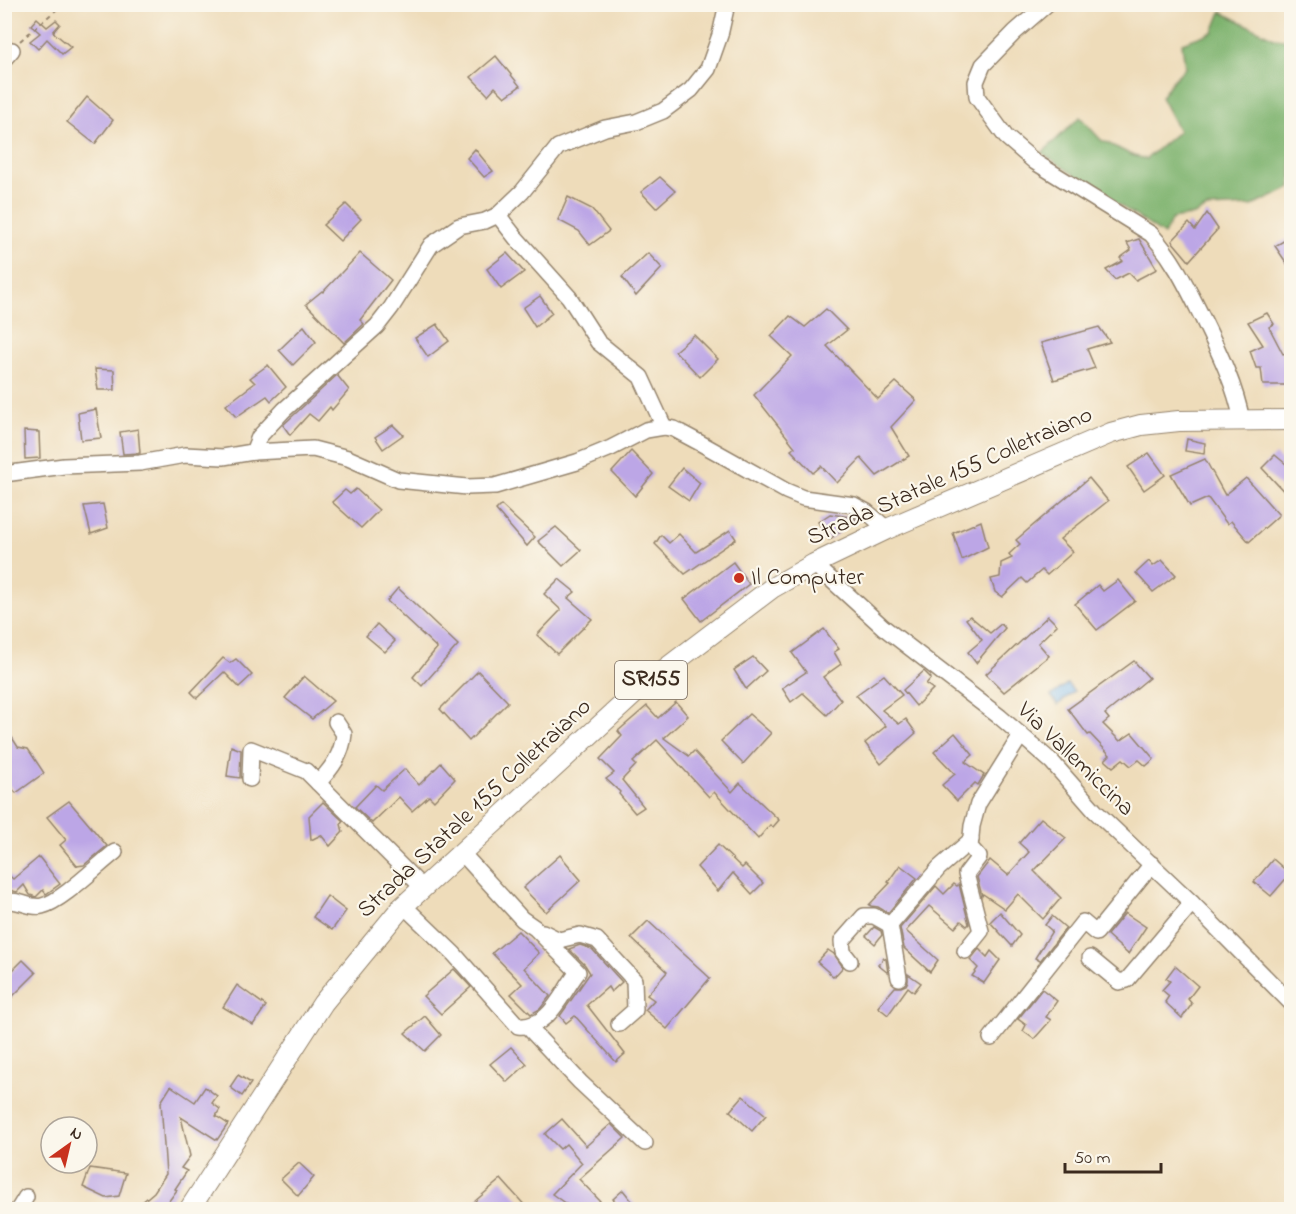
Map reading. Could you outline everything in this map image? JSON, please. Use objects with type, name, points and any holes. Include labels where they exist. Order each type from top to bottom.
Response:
[{"type":"main road","name":"Strada Statale 155 Colletraiano","points":[[189,1209],[322,1003],[404,906],[643,686],[772,588],[814,564],[887,529],[1111,433],[1141,425],[1179,421],[1292,420]]},
{"type":"street","points":[[253,452],[259,437],[284,410],[377,326],[431,245],[459,226],[485,221],[498,215],[522,192],[558,147],[605,128],[636,122],[663,111],[691,90],[708,69],[720,35],[727,4]]},
{"type":"street","points":[[1047,4],[1015,32],[984,65],[976,82],[977,97],[1006,137],[1035,162],[1151,234],[1166,249],[1177,266],[1219,352],[1238,402],[1242,421]]},
{"type":"street","points":[[498,215],[569,297],[598,342],[641,377],[664,428]]},
{"type":"street","points":[[4,474],[64,466],[140,463],[185,455],[223,457],[253,452],[313,448],[348,458],[398,480],[467,487],[495,486],[577,462],[646,430],[664,428],[674,429],[786,491],[803,498],[854,506],[867,512],[887,529]]},
{"type":"street","name":"Via Vallemiccina","points":[[814,564],[883,627],[1052,762],[1095,811],[1192,903],[1292,1004]]},
{"type":"street","points":[[318,783],[333,767],[341,751],[344,734],[336,722]]},
{"type":"street","points":[[965,951],[981,932],[966,874],[979,856],[970,847],[972,826],[978,804],[1021,735]]},
{"type":"street","points":[[250,779],[251,749],[306,771],[423,888]]},
{"type":"street","points":[[898,978],[890,925],[939,868],[971,840]]},
{"type":"street","points":[[4,903],[17,900],[43,906],[69,890],[115,852]]},
{"type":"street","points":[[461,852],[522,919],[559,940],[580,934],[597,940],[634,980],[635,1010],[619,1024]]},
{"type":"street","points":[[991,1038],[1083,922],[1096,933],[1152,864]]},
{"type":"street","points":[[1090,958],[1119,982],[1127,980],[1192,903]]},
{"type":"street","points":[[404,906],[454,954],[518,1026],[528,1027],[542,1021],[561,1000],[566,988],[579,972],[535,928]]},
{"type":"street","points":[[850,961],[843,952],[842,941],[864,916],[874,916],[890,925]]},
{"type":"street","points":[[528,1027],[580,1082],[645,1143]]},
{"type":"path","points":[[8,55],[63,4]]},
{"type":"green space","points":[[1221,12],[1276,39],[1291,39],[1291,188],[1252,206],[1207,208],[1194,215],[1172,219],[1164,235],[1042,153],[1080,117],[1101,140],[1134,156],[1146,159],[1179,131],[1161,97],[1185,68],[1182,43],[1213,32]]},
{"type":"water","points":[[1067,684],[1074,691],[1058,705],[1051,696]]},
{"type":"building","points":[[37,18],[47,27],[56,20],[60,24],[53,32],[71,47],[62,54],[47,39],[38,49],[30,41],[40,33],[31,25]]},
{"type":"building","points":[[496,56],[520,86],[505,97],[495,87],[488,95],[471,77]]},
{"type":"building","points":[[87,97],[113,120],[95,144],[67,122]]},
{"type":"building","points":[[475,149],[493,171],[484,177],[467,158]]},
{"type":"building","points":[[660,177],[675,191],[656,208],[641,192]]},
{"type":"building","points":[[568,197],[592,209],[609,231],[590,245],[579,231],[558,220]]},
{"type":"building","points":[[346,204],[361,219],[340,241],[323,225]]},
{"type":"building","points":[[1207,213],[1218,229],[1189,261],[1172,241],[1189,223],[1195,230]]},
{"type":"building","points":[[1292,236],[1292,271],[1275,246]]},
{"type":"building","points":[[1139,239],[1157,269],[1136,280],[1129,273],[1115,280],[1106,270],[1123,261],[1120,258],[1131,250],[1127,243]]},
{"type":"building","points":[[360,253],[391,280],[360,320],[364,324],[344,343],[306,304],[323,292]]},
{"type":"building","points":[[507,253],[524,272],[501,289],[487,269]]},
{"type":"building","points":[[648,253],[662,268],[636,296],[622,277]]},
{"type":"building","points":[[540,296],[552,313],[535,327],[523,308]]},
{"type":"building","points":[[826,309],[847,330],[827,346],[878,399],[896,382],[916,400],[891,427],[909,456],[877,476],[861,458],[837,483],[821,466],[813,473],[791,450],[795,447],[754,395],[792,356],[771,336],[790,316],[805,327]]},
{"type":"building","points":[[1267,313],[1274,324],[1269,327],[1283,354],[1287,353],[1292,385],[1263,385],[1261,368],[1256,368],[1250,351],[1263,345],[1248,322]]},
{"type":"building","points":[[437,324],[449,341],[428,357],[415,338]]},
{"type":"building","points":[[304,326],[316,342],[293,365],[279,350]]},
{"type":"building","points":[[1099,327],[1110,342],[1087,349],[1095,368],[1054,380],[1041,343]]},
{"type":"building","points":[[694,335],[718,359],[700,377],[675,351]]},
{"type":"building","points":[[268,365],[286,387],[271,401],[267,396],[236,417],[226,405],[255,383],[250,378]]},
{"type":"building","points":[[95,369],[114,370],[115,390],[98,390]]},
{"type":"building","points":[[337,375],[349,390],[332,410],[330,407],[318,421],[309,414],[290,435],[283,425]]},
{"type":"building","points":[[96,409],[101,438],[81,440],[78,413]]},
{"type":"building","points":[[393,425],[403,435],[383,449],[375,437]]},
{"type":"building","points":[[138,429],[140,453],[123,454],[120,432]]},
{"type":"building","points":[[24,431],[39,432],[40,458],[25,459]]},
{"type":"building","points":[[1187,439],[1205,443],[1204,454],[1185,451]]},
{"type":"building","points":[[631,451],[653,474],[635,496],[612,472]]},
{"type":"building","points":[[1149,453],[1165,475],[1144,490],[1128,467]]},
{"type":"building","points":[[1275,455],[1292,469],[1292,500],[1262,468]]},
{"type":"building","points":[[1205,459],[1225,495],[1246,478],[1279,515],[1249,542],[1231,521],[1227,524],[1208,498],[1190,506],[1171,474]]},
{"type":"building","points":[[682,468],[700,483],[689,501],[668,486]]},
{"type":"building","points":[[1089,478],[1108,501],[1060,539],[1073,552],[1047,575],[1042,570],[1027,583],[1022,578],[1002,597],[995,592],[991,579],[1000,577],[1001,563],[1012,558],[1009,554],[1020,544],[1016,540]]},
{"type":"building","points":[[356,489],[379,510],[361,528],[332,502],[345,490],[350,494]]},
{"type":"building","points":[[103,504],[108,528],[91,534],[84,506]]},
{"type":"building","points":[[501,505],[535,537],[527,546],[496,510]]},
{"type":"building","points":[[830,514],[857,518],[829,540],[818,522]]},
{"type":"building","points":[[981,521],[988,547],[962,560],[953,533]]},
{"type":"building","points":[[556,527],[581,550],[563,566],[538,541]]},
{"type":"building","points":[[730,530],[736,539],[685,574],[655,544],[661,535],[669,543],[679,534],[696,552]]},
{"type":"building","points":[[1162,560],[1176,575],[1153,592],[1136,573],[1149,561],[1153,566]]},
{"type":"building","points":[[733,562],[749,584],[701,621],[684,599]]},
{"type":"building","points":[[559,579],[575,592],[568,598],[592,619],[557,654],[537,635],[561,610],[544,594]]},
{"type":"building","points":[[1118,580],[1135,601],[1097,630],[1075,604],[1098,585],[1103,591]]},
{"type":"building","points":[[398,588],[458,645],[422,686],[413,677],[437,648],[387,601]]},
{"type":"building","points":[[970,616],[990,633],[1001,624],[1005,628],[976,663],[968,652],[982,640],[966,619]]},
{"type":"building","points":[[1048,616],[1057,625],[1038,643],[1049,656],[1004,692],[986,674]]},
{"type":"building","points":[[377,624],[395,641],[385,652],[366,636]]},
{"type":"building","points":[[824,629],[839,649],[834,652],[841,664],[823,677],[841,700],[827,715],[803,693],[791,702],[782,688],[806,672],[792,653]]},
{"type":"building","points":[[753,657],[766,671],[746,689],[734,670]]},
{"type":"building","points":[[223,658],[230,663],[236,659],[252,675],[239,687],[224,672],[197,698],[191,692]]},
{"type":"building","points":[[1134,661],[1149,678],[1105,714],[1109,719],[1103,724],[1120,741],[1132,733],[1154,759],[1146,766],[1139,760],[1131,766],[1123,759],[1113,767],[1105,760],[1110,755],[1090,734],[1088,735],[1068,709]]},
{"type":"building","points":[[478,671],[508,702],[469,741],[440,709]]},
{"type":"building","points":[[924,671],[931,678],[926,684],[933,689],[916,706],[903,690]]},
{"type":"building","points":[[884,675],[902,695],[882,710],[899,724],[906,719],[916,733],[881,764],[865,743],[886,726],[856,695]]},
{"type":"building","points":[[304,676],[333,701],[312,719],[285,698]]},
{"type":"building","points":[[676,702],[688,716],[664,738],[689,756],[694,751],[732,792],[740,783],[779,820],[773,827],[770,825],[758,839],[714,792],[709,797],[657,740],[633,762],[636,765],[622,780],[644,807],[635,813],[619,794],[620,792],[606,779],[614,773],[600,759],[622,736],[618,731],[647,706],[658,718]]},
{"type":"building","points":[[749,714],[771,733],[743,764],[721,741]]},
{"type":"building","points":[[4,725],[18,747],[28,749],[44,773],[16,793],[4,780]]},
{"type":"building","points":[[955,733],[973,755],[965,762],[984,775],[978,785],[975,783],[957,801],[942,785],[955,774],[934,752]]},
{"type":"building","points":[[231,746],[241,750],[240,778],[227,776]]},
{"type":"building","points":[[441,763],[455,779],[434,801],[429,796],[412,811],[399,797],[372,823],[355,807],[376,785],[382,790],[405,769],[419,785]]},
{"type":"building","points":[[69,801],[107,846],[84,865],[77,866],[60,845],[66,840],[47,817]]},
{"type":"building","points":[[323,802],[343,821],[341,824],[343,832],[330,846],[321,835],[311,840],[309,816]]},
{"type":"building","points":[[1041,818],[1066,838],[1034,871],[1061,898],[1043,919],[1018,894],[1005,909],[983,894],[982,896],[977,877],[990,860],[1008,875],[1029,852],[1019,843]]},
{"type":"building","points":[[718,845],[742,868],[745,865],[763,883],[752,894],[733,873],[718,891],[697,867]]},
{"type":"building","points":[[560,855],[581,880],[546,912],[523,888]]},
{"type":"building","points":[[39,857],[60,884],[46,894],[43,890],[36,897],[30,895],[24,885],[17,892],[9,890],[4,893],[4,871],[13,879]]},
{"type":"building","points":[[1273,859],[1290,874],[1271,896],[1254,882]]},
{"type":"building","points":[[900,865],[917,878],[888,913],[869,905],[890,883],[888,882]]},
{"type":"building","points":[[954,884],[957,886],[959,884],[969,924],[967,926],[961,921],[955,928],[929,906],[906,931],[938,960],[930,972],[904,948],[900,928],[936,886],[944,894]]},
{"type":"building","points":[[327,896],[346,911],[332,930],[313,917]]},
{"type":"building","points":[[1000,912],[1020,935],[1012,946],[990,922]]},
{"type":"building","points":[[1125,913],[1146,927],[1128,954],[1107,935]]},
{"type":"building","points":[[1052,916],[1066,928],[1040,961],[1035,958],[1052,931],[1045,925]]},
{"type":"building","points":[[648,921],[710,978],[667,1029],[645,1010],[654,1000],[647,995],[667,972],[631,938]]},
{"type":"building","points":[[874,927],[881,931],[882,935],[875,944],[866,936]]},
{"type":"building","points":[[518,931],[539,953],[524,968],[550,996],[540,1009],[531,1014],[511,994],[522,984],[492,953]]},
{"type":"building","points":[[580,945],[592,949],[622,982],[611,992],[608,987],[587,1005],[625,1054],[616,1062],[575,1016],[566,1023],[560,1016],[590,973],[569,949]]},
{"type":"building","points":[[979,949],[987,957],[991,951],[1000,960],[984,983],[972,976],[978,968],[970,960]]},
{"type":"building","points":[[828,950],[834,954],[843,967],[834,977],[817,962]]},
{"type":"building","points":[[884,958],[886,959],[888,973],[878,965]]},
{"type":"building","points":[[23,960],[36,973],[11,998],[4,992],[4,979]]},
{"type":"building","points":[[1175,966],[1198,986],[1188,999],[1192,1004],[1182,1018],[1165,1002],[1169,996],[1162,990],[1170,981],[1166,978]]},
{"type":"building","points":[[454,969],[471,987],[441,1014],[423,996]]},
{"type":"building","points":[[908,974],[921,983],[914,992],[908,987],[888,1015],[878,1007],[895,987],[906,985]]},
{"type":"building","points":[[237,985],[266,1006],[253,1025],[223,1007]]},
{"type":"building","points":[[1042,989],[1057,1001],[1046,1017],[1051,1020],[1034,1039],[1023,1031],[1026,1025],[1018,1019]]},
{"type":"building","points":[[425,1016],[441,1035],[425,1051],[405,1033]]},
{"type":"building","points":[[511,1047],[527,1064],[507,1082],[490,1064]]},
{"type":"building","points":[[238,1075],[251,1083],[242,1096],[230,1087]]},
{"type":"building","points":[[171,1086],[195,1102],[205,1087],[217,1096],[212,1103],[220,1109],[216,1116],[228,1124],[217,1140],[181,1117],[190,1156],[181,1168],[187,1171],[163,1209],[134,1209],[154,1192],[166,1174],[161,1102]]},
{"type":"building","points":[[743,1096],[766,1115],[752,1131],[730,1111]]},
{"type":"building","points":[[562,1119],[586,1146],[611,1124],[625,1138],[579,1179],[600,1201],[591,1209],[573,1209],[552,1194],[582,1163],[566,1144],[560,1149],[545,1134]]},
{"type":"building","points":[[299,1163],[314,1177],[298,1196],[281,1179]]},
{"type":"building","points":[[99,1169],[126,1173],[119,1196],[106,1198],[83,1187],[87,1175],[99,1175]]},
{"type":"building","points":[[501,1179],[528,1209],[481,1209],[474,1202]]},
{"type":"building","points":[[623,1190],[635,1205],[630,1209],[623,1209],[613,1199]]},
{"type":"place","name":"Il Computer","points":[[739,578]]}]
